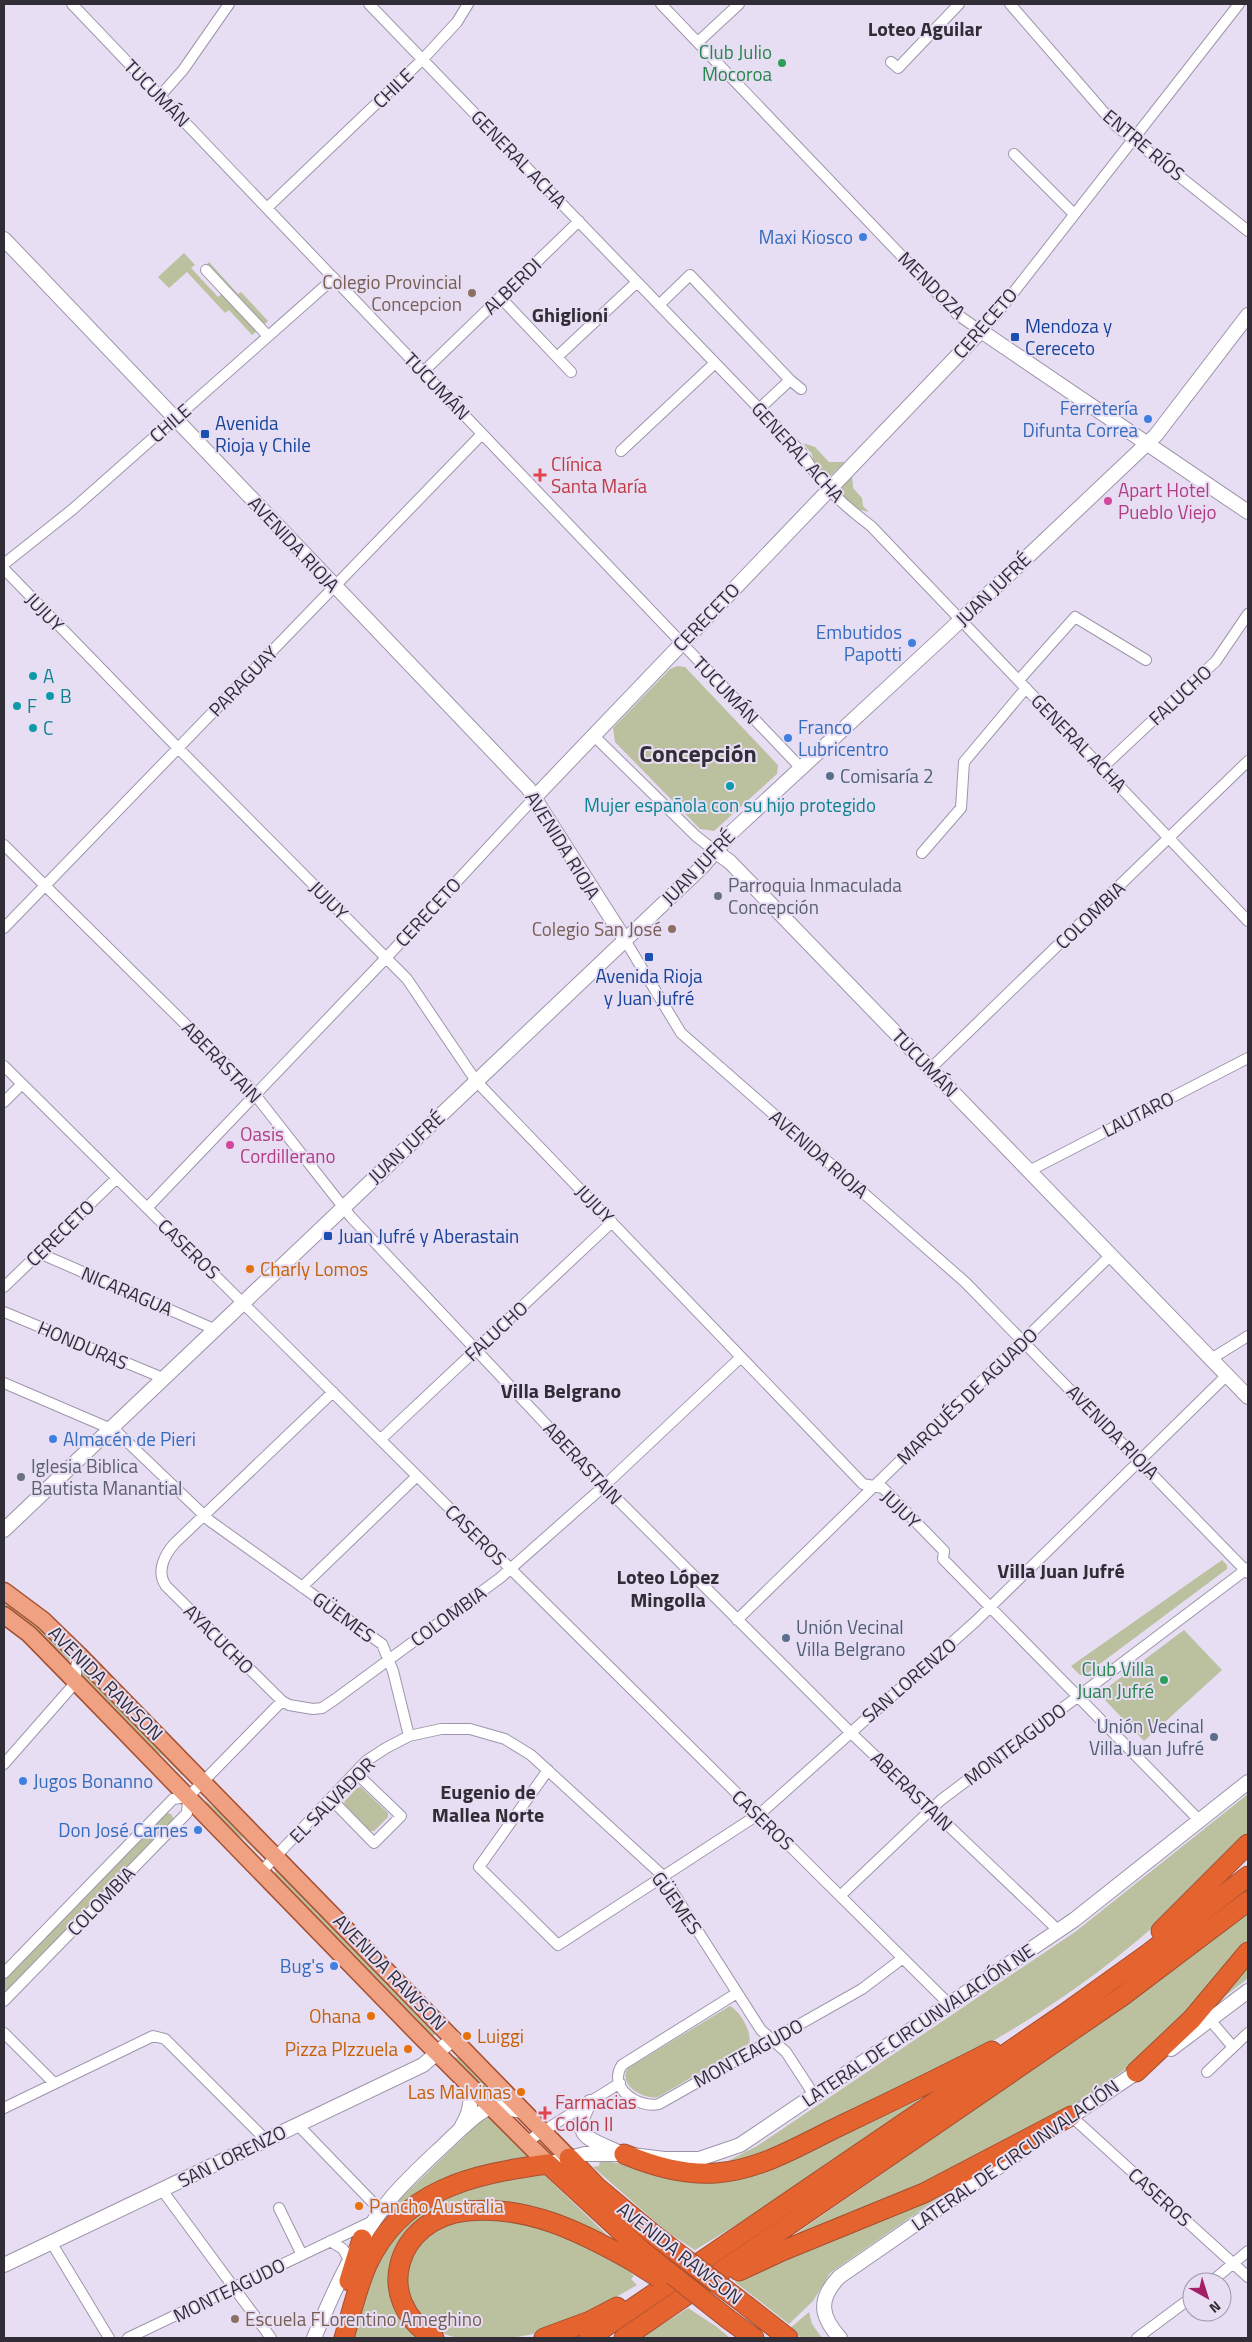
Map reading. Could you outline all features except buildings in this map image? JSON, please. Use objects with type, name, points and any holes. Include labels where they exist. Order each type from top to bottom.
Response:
[{"type":"highway","points":[[1098,1989],[1198,1896],[1248,1844]]},
{"type":"highway","points":[[589,2338],[1064,2014],[1156,1948],[1248,1876]]},
{"type":"highway","points":[[624,2338],[1121,1997],[1248,1901]]},
{"type":"highway","points":[[1136,2072],[1192,2019],[1248,1952]]},
{"type":"highway","points":[[624,2154],[662,2168],[698,2173],[717,2173],[757,2164],[894,2099],[1064,2014]]},
{"type":"highway","points":[[659,2314],[757,2262],[924,2193],[1071,2116]]},
{"type":"highway","name":"AVENIDA RAWSON","points":[[569,2158],[597,2187],[658,2238],[788,2338]]},
{"type":"highway","points":[[344,2338],[367,2266],[379,2243],[401,2216],[434,2193],[474,2177],[508,2169],[548,2164]]},
{"type":"highway","name":"AVENIDA RAWSON","points":[[548,2164],[635,2254],[754,2338]]},
{"type":"highway","points":[[434,2338],[417,2326],[406,2310],[399,2290],[398,2273],[402,2256],[411,2240],[422,2228],[439,2218],[456,2212],[476,2210],[518,2213],[568,2228],[635,2254]]},
{"type":"highway","points":[[544,2338],[590,2321],[737,2238]]},
{"type":"highway","points":[[333,2338],[352,2266],[362,2239]]},
{"type":"main road","name":"AVENIDA RAWSON","points":[[4,1591],[43,1620],[79,1655],[569,2158]]},
{"type":"main road","name":"AVENIDA RAWSON","points":[[4,1616],[29,1634],[437,2053],[548,2164]]},
{"type":"street","name":"TUCUMÁN","points":[[72,4],[800,768]]},
{"type":"street","points":[[160,96],[183,70],[229,4]]},
{"type":"street","name":"GENERAL ACHA","points":[[369,4],[802,453],[814,475],[871,526],[1248,921]]},
{"type":"street","name":"CHILE","points":[[267,208],[423,59],[458,22],[468,4]]},
{"type":"street","name":"MENDOZA","points":[[661,4],[958,315],[1248,512]]},
{"type":"street","points":[[698,42],[739,4]]},
{"type":"street","points":[[891,62],[898,68],[960,4]]},
{"type":"street","name":"ENTRE RÍOS","points":[[1010,4],[1115,125],[1248,230]]},
{"type":"street","name":"CERECETO","points":[[147,1208],[386,958],[681,643],[995,316],[1132,138],[1239,4]]},
{"type":"street","points":[[1014,154],[1074,214]]},
{"type":"street","name":"ALBERDI","points":[[423,372],[579,221]]},
{"type":"street","name":"AVENIDA RIOJA","points":[[4,240],[521,781],[534,798],[625,940],[681,1033],[965,1282],[1024,1340],[1247,1571]]},
{"type":"street","points":[[206,270],[268,336]]},
{"type":"street","points":[[659,305],[690,275],[790,380],[801,389]]},
{"type":"street","name":"CHILE","points":[[4,564],[73,508],[334,278]]},
{"type":"street","points":[[557,357],[637,282]]},
{"type":"street","points":[[500,297],[571,372]]},
{"type":"street","name":"JUAN JUFRÉ","points":[[4,1530],[702,867],[733,830],[1147,444],[1248,316]]},
{"type":"street","points":[[621,451],[715,363]]},
{"type":"street","points":[[759,409],[790,380]]},
{"type":"street","name":"PARAGUAY","points":[[4,928],[482,434]]},
{"type":"street","name":"JUJUY","points":[[4,569],[178,748],[407,978],[476,1081],[863,1484],[883,1488],[944,1551],[943,1559],[1199,1820]]},
{"type":"street","name":"FALUCHO","points":[[1102,768],[1216,661],[1248,614]]},
{"type":"street","points":[[1019,680],[1075,617],[1146,660]]},
{"type":"street","points":[[922,853],[961,808],[964,762],[1026,688]]},
{"type":"street","name":"TUCUMÁN","points":[[594,736],[696,836],[730,862],[1248,1397]]},
{"type":"street","name":"COLOMBIA","points":[[930,1069],[1248,761]]},
{"type":"street","name":"ABERASTAIN","points":[[4,845],[255,1094],[343,1207],[604,1486],[850,1732],[1059,1931]]},
{"type":"street","name":"LAUTARO","points":[[1029,1170],[1248,1058]]},
{"type":"street","name":"CASEROS","points":[[4,1066],[948,2003]]},
{"type":"street","points":[[4,1102],[22,1084]]},
{"type":"street","name":"CERECETO","points":[[4,1287],[117,1178]]},
{"type":"street","name":"FALUCHO","points":[[381,1439],[612,1222]]},
{"type":"street","name":"NICARAGUA","points":[[39,1253],[214,1329]]},
{"type":"street","name":"MARQUÉS DE AGUADO","points":[[736,1620],[1111,1255]]},
{"type":"street","name":"HONDURAS","points":[[4,1312],[163,1378]]},
{"type":"street","points":[[1211,1359],[1248,1336]]},
{"type":"street","name":"COLOMBIA","points":[[4,2000],[187,1813],[188,1797],[282,1701],[306,1709],[320,1708],[341,1696],[388,1659],[510,1570],[604,1486],[741,1357]]},
{"type":"street","name":"SAN LORENZO","points":[[548,1770],[479,1867],[558,1945],[758,1815],[991,1607],[1227,1375]]},
{"type":"street","name":"GÜEMES","points":[[4,1383],[116,1431],[203,1515],[382,1644],[393,1671],[409,1736],[447,1728],[480,1731],[517,1746],[548,1770],[663,1877],[760,2030],[786,2052],[814,2095]]},
{"type":"street","points":[[203,1515],[333,1392]]},
{"type":"street","points":[[302,1587],[417,1476]]},
{"type":"street","name":"AYACUCHO","points":[[203,1515],[170,1549],[164,1560],[161,1574],[167,1588],[282,1701]]},
{"type":"street","name":"MONTEAGUDO","points":[[840,1896],[931,1809],[1078,1696],[1247,1571]]},
{"type":"street","points":[[4,1764],[76,1682],[76,1667],[79,1655]]},
{"type":"street","name":"EL SALVADOR","points":[[261,1872],[374,1755],[409,1736]]},
{"type":"street","points":[[331,1799],[374,1843],[401,1816],[356,1773]]},
{"type":"street","name":"LATERAL DE CIRCUNVALACIÓN NE","points":[[548,2164],[585,2154],[624,2154],[687,2160],[716,2154],[744,2142],[948,2003],[1059,1931],[1248,1782]]},
{"type":"street","name":"COLOMBIA","points":[[4,1973],[173,1799],[188,1797]]},
{"type":"street","name":"MONTEAGUDO","points":[[620,2083],[625,2093],[635,2102],[648,2106],[659,2104],[862,1989],[902,1958]]},
{"type":"street","name":"LATERAL DE CIRCUNVALACIÓN","points":[[840,2338],[827,2321],[824,2306],[826,2294],[839,2277],[1136,2072],[1248,1991]]},
{"type":"street","points":[[526,2142],[620,2083],[618,2072],[622,2064],[737,1992]]},
{"type":"street","points":[[1210,2020],[1233,2047]]},
{"type":"street","points":[[1206,2072],[1248,2032]]},
{"type":"street","points":[[4,2033],[54,2084]]},
{"type":"street","points":[[4,2108],[153,2036],[165,2038],[265,2139]]},
{"type":"street","name":"SAN LORENZO","points":[[4,2264],[423,2065],[454,2038]]},
{"type":"street","points":[[460,2130],[470,2109],[471,2093],[469,2084]]},
{"type":"street","points":[[590,2102],[581,2120],[583,2132],[592,2140],[624,2154]]},
{"type":"street","points":[[362,2239],[401,2188],[460,2130],[486,2110],[492,2108],[524,2111]]},
{"type":"street","name":"CASEROS","points":[[1071,2116],[1248,2277]]},
{"type":"street","points":[[296,2124],[378,2216]]},
{"type":"street","points":[[162,2190],[271,2338]]},
{"type":"street","points":[[280,2208],[302,2255]]},
{"type":"street","name":"MONTEAGUDO","points":[[128,2338],[302,2255],[378,2216]]},
{"type":"street","points":[[314,2338],[352,2266],[343,2249],[330,2241]]},
{"type":"street","points":[[51,2242],[109,2338]]},
{"type":"street","points":[[1224,2272],[1248,2251]]},
{"type":"street","points":[[1137,2338],[1182,2304]]},
{"type":"green space","points":[[184,253],[195,265],[191,268],[218,297],[222,294],[257,331],[252,335],[229,310],[225,313],[187,272],[169,288],[158,277]]},
{"type":"green space","points":[[209,262],[238,294],[241,292],[268,321],[264,325],[207,264]]},
{"type":"green space","points":[[803,443],[815,447],[829,462],[845,462],[826,480],[814,466],[812,454]]},
{"type":"green space","points":[[852,474],[853,488],[862,498],[863,506],[869,512],[857,509],[840,493],[839,489]]},
{"type":"green space","points":[[677,666],[685,667],[778,765],[777,774],[714,831],[700,829],[615,742],[613,728],[670,669]]},
{"type":"green space","points":[[1222,1560],[1227,1565],[1227,1569],[1085,1675],[1080,1675],[1071,1666]]},
{"type":"green space","points":[[4,1599],[26,1614],[72,1657],[68,1662],[4,1606]]},
{"type":"green space","name":"Club Villa Juan Jufré","points":[[1184,1630],[1222,1670],[1144,1741],[1104,1699],[1104,1690]]},
{"type":"green space","points":[[81,1668],[184,1774],[182,1775],[163,1756],[144,1742],[81,1676]]},
{"type":"green space","points":[[361,1787],[388,1813],[388,1817],[374,1831],[370,1831],[344,1802],[357,1788]]},
{"type":"green space","points":[[1248,1794],[1248,1833],[1191,1892],[1154,1926],[1090,1978],[998,2038],[914,2082],[771,2151],[747,2161],[724,2163],[757,2146],[1075,1932]]},
{"type":"green space","points":[[202,1801],[206,1801],[231,1822],[262,1853],[258,1853],[244,1839],[227,1828]]},
{"type":"green space","points":[[167,1813],[171,1814],[174,1819],[4,1993],[4,1979]]},
{"type":"green space","points":[[276,1868],[437,2032],[432,2037],[274,1877]]},
{"type":"green space","points":[[1248,1913],[1248,1944],[1219,1983],[1130,2066],[1055,2118],[938,2181],[781,2244],[1132,2000]]},
{"type":"green space","points":[[1248,1961],[1248,1978],[1204,2013]]},
{"type":"green space","points":[[730,2006],[738,2012],[745,2023],[750,2039],[749,2044],[658,2097],[639,2094],[629,2085],[626,2080],[628,2068]]},
{"type":"green space","points":[[453,2058],[464,2060],[508,2103],[496,2103]]},
{"type":"green space","points":[[936,2087],[818,2172],[695,2250],[667,2232],[593,2167],[599,2166],[600,2161],[611,2162],[702,2178]]},
{"type":"green space","points":[[488,2114],[531,2157],[433,2188],[370,2242],[380,2224],[399,2200]]},
{"type":"green space","points":[[980,2169],[830,2273],[813,2301],[789,2324],[735,2282],[758,2269]]},
{"type":"green space","points":[[539,2170],[606,2234],[602,2238],[461,2205],[393,2267],[425,2338],[350,2338],[381,2249],[435,2197]]},
{"type":"green space","points":[[484,2217],[546,2228],[622,2263],[634,2276],[631,2279],[637,2285],[597,2308],[533,2334],[512,2338],[456,2338],[439,2332],[425,2324],[406,2293],[408,2260],[435,2227]]},
{"type":"green space","points":[[688,2308],[730,2338],[641,2338]]},
{"type":"green space","points":[[809,2312],[812,2324],[822,2338],[802,2338],[789,2329]]},
{"type":"place","name":"Club Julio Mocoroa","points":[[782,63]]},
{"type":"place","name":"Maxi Kiosco","points":[[863,237]]},
{"type":"place","name":"Colegio Provincial Concepcion","points":[[472,293]]},
{"type":"place","name":"Mendoza y Cereceto","points":[[1015,337]]},
{"type":"place","name":"Ferretería Difunta Correa","points":[[1148,419]]},
{"type":"place","name":"Avenida Rioja y Chile","points":[[205,434]]},
{"type":"place","name":"Clínica Santa María","points":[[540,475]]},
{"type":"place","name":"Apart Hotel Pueblo Viejo","points":[[1108,501]]},
{"type":"place","name":"Embutidos Papotti","points":[[912,643]]},
{"type":"place","name":"A","points":[[33,676]]},
{"type":"place","name":"B","points":[[50,696]]},
{"type":"place","name":"F","points":[[17,706]]},
{"type":"place","name":"C","points":[[33,728]]},
{"type":"place","name":"Franco Lubricentro","points":[[788,738]]},
{"type":"place","name":"Comisaría 2","points":[[830,776]]},
{"type":"place","name":"Mujer española con su hijo protegido","points":[[730,786]]},
{"type":"place","name":"Parroquia Inmaculada Concepción","points":[[718,896]]},
{"type":"place","name":"Colegio San José","points":[[672,929]]},
{"type":"place","name":"Avenida Rioja y Juan Jufré","points":[[649,957]]},
{"type":"place","name":"Oasis Cordillerano","points":[[230,1145]]},
{"type":"place","name":"Juan Jufré y Aberastain","points":[[328,1236]]},
{"type":"place","name":"Charly Lomos","points":[[250,1269]]},
{"type":"place","name":"Almacén de Pieri","points":[[53,1439]]},
{"type":"place","name":"Iglesia Biblica Bautista Manantial","points":[[21,1477]]},
{"type":"place","name":"Unión Vecinal Villa Belgrano","points":[[786,1638]]},
{"type":"place","name":"Club Villa Juan Jufré","points":[[1164,1680]]},
{"type":"place","name":"Unión Vecinal Villa Juan Jufré","points":[[1214,1737]]},
{"type":"place","name":"Jugos Bonanno","points":[[23,1781]]},
{"type":"place","name":"Don José Carnes","points":[[198,1830]]},
{"type":"place","name":"Bug's","points":[[334,1966]]},
{"type":"place","name":"Ohana","points":[[371,2016]]},
{"type":"place","name":"Luiggi","points":[[467,2036]]},
{"type":"place","name":"Pizza PIzzuela","points":[[408,2049]]},
{"type":"place","name":"Las Malvinas","points":[[521,2092]]},
{"type":"place","name":"Farmacias Colón II","points":[[545,2113]]},
{"type":"place","name":"Pancho Australia","points":[[359,2206]]},
{"type":"place","name":"Escuela FLorentino Ameghino","points":[[235,2319]]},
{"type":"district","name":"Loteo Aguilar","points":[[925,29]]},
{"type":"district","name":"Ghiglioni","points":[[570,315]]},
{"type":"district","name":"Concepción","points":[[698,754]]},
{"type":"district","name":"Villa Belgrano","points":[[561,1391]]},
{"type":"district","name":"Villa Juan Jufré","points":[[1061,1571]]},
{"type":"district","name":"Loteo López Mingolla","points":[[668,1588]]},
{"type":"district","name":"Eugenio de Mallea Norte","points":[[488,1804]]}]
